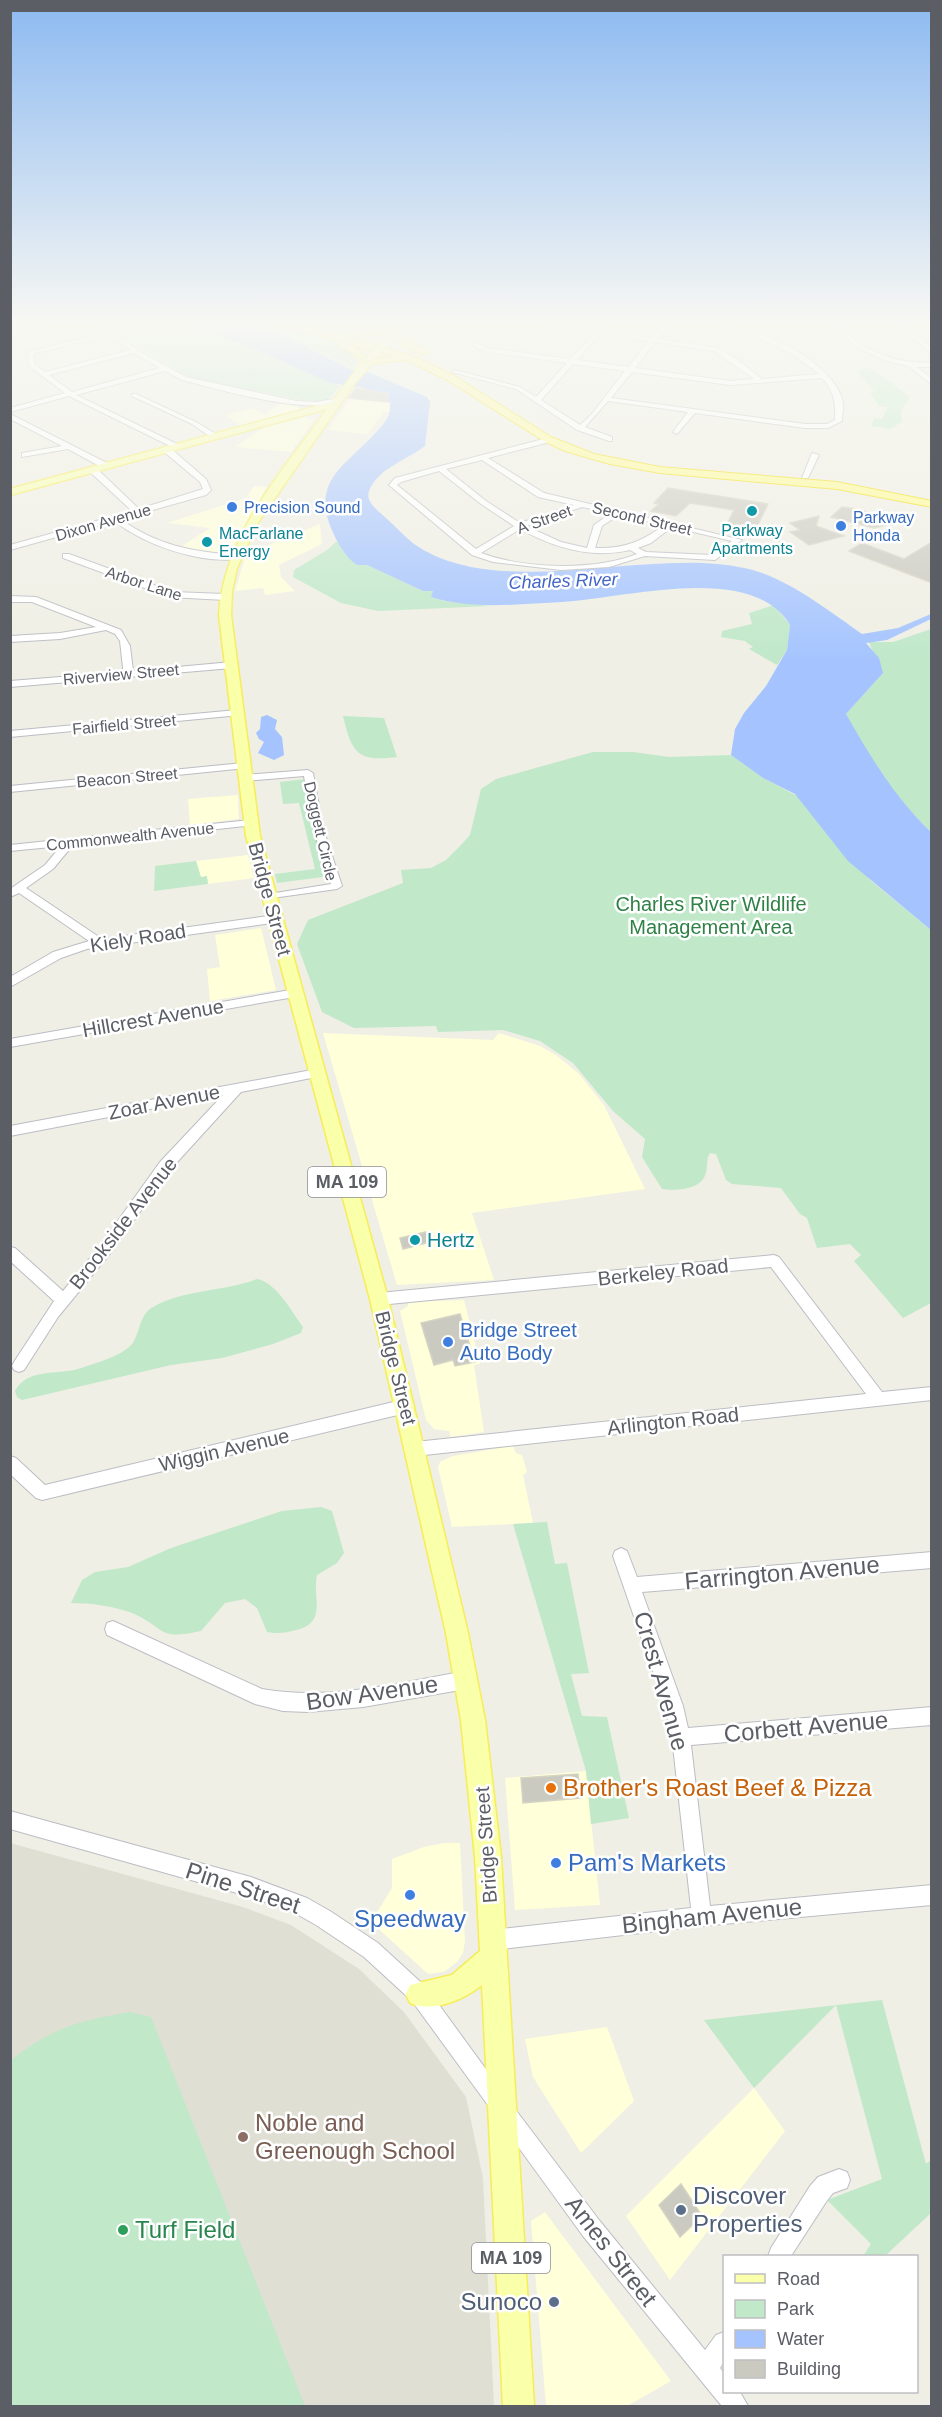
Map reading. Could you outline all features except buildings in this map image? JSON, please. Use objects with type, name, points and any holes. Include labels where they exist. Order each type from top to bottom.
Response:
[{"type":"highway","points":[[542,437],[592,457],[636,466],[825,484],[932,504]]},
{"type":"highway","points":[[556,437],[602,454],[662,465],[805,476],[865,485],[932,499]]},
{"type":"main road","points":[[10,492],[211,437]]},
{"type":"main road","name":"Bridge Street","points":[[312,437],[254,520],[236,557],[225,597],[237,713],[250,824],[379,1299],[406,1406],[466,1680],[484,1808],[494,1948],[519,2406]]},
{"type":"main road","points":[[419,1994],[439,1994],[459,1987],[474,1976],[494,1948]]},
{"type":"street","points":[[50,437],[106,466]]},
{"type":"street","points":[[150,437],[171,448]]},
{"type":"street","points":[[603,437],[609,439]]},
{"type":"street","points":[[547,440],[485,459],[398,480],[393,485],[475,553],[487,559],[563,567],[628,562],[644,554]]},
{"type":"street","points":[[25,455],[69,447]]},
{"type":"street","name":"Dixon Avenue","points":[[10,548],[207,490],[202,481],[171,448]]},
{"type":"street","points":[[805,476],[815,455]]},
{"type":"street","name":"Second Street","points":[[485,459],[541,495],[738,540],[715,558],[644,554]]},
{"type":"street","points":[[92,470],[138,512]]},
{"type":"street","points":[[441,470],[519,526],[555,542],[591,550],[631,548],[643,544],[670,524]]},
{"type":"street","name":"A Street","points":[[475,553],[519,526],[549,514],[583,505]]},
{"type":"street","points":[[591,550],[598,525],[618,512]]},
{"type":"street","points":[[549,514],[557,521]]},
{"type":"street","points":[[115,518],[141,536],[187,551],[236,557]]},
{"type":"street","points":[[631,548],[644,554]]},
{"type":"street","name":"Arbor Lane","points":[[66,556],[172,595],[225,597]]},
{"type":"street","points":[[10,598],[33,599],[109,627],[123,637],[128,652],[128,674]]},
{"type":"street","points":[[10,639],[70,634],[109,627]]},
{"type":"street","name":"Riverview Street","points":[[10,684],[232,664]]},
{"type":"street","name":"Fairfield Street","points":[[10,734],[237,713]]},
{"type":"street","name":"Beacon Street","points":[[10,789],[244,772]]},
{"type":"street","name":"Doggett Circle","points":[[244,772],[308,773],[318,828],[337,886],[269,897]]},
{"type":"street","name":"Commonwealth Avenue","points":[[10,848],[250,824]]},
{"type":"street","points":[[69,843],[50,867],[15,891],[99,942]]},
{"type":"street","name":"Kiely Road","points":[[10,983],[66,951],[99,942],[274,919]]},
{"type":"street","name":"Hillcrest Avenue","points":[[10,1043],[296,993]]},
{"type":"street","name":"Zoar Avenue","points":[[10,1131],[317,1073]]},
{"type":"street","name":"Brookside Avenue","points":[[20,1366],[63,1300],[101,1255],[165,1166],[237,1088]]},
{"type":"street","points":[[10,1252],[63,1300]]},
{"type":"street","name":"Berkeley Road","points":[[379,1299],[774,1261],[879,1399]]},
{"type":"street","name":"Arlington Road","points":[[415,1449],[932,1393]]},
{"type":"street","name":"Wiggin Avenue","points":[[10,1462],[42,1493],[406,1406]]},
{"type":"street","name":"Crest Avenue","points":[[621,1556],[633,1586],[681,1737],[702,1916]]},
{"type":"street","name":"Farrington Avenue","points":[[633,1586],[932,1560]]},
{"type":"street","name":"Bow Avenue","points":[[113,1629],[261,1698],[280,1703],[315,1703],[466,1680]]},
{"type":"street","name":"Corbett Avenue","points":[[681,1737],[932,1716]]},
{"type":"street","name":"Pine Street","points":[[10,1820],[250,1887],[300,1905],[371,1950],[419,1994],[502,2109]]},
{"type":"street","name":"Bingham Avenue","points":[[494,1948],[702,1916],[932,1895]]},
{"type":"street","name":"Ames Street","points":[[502,2109],[591,2228],[723,2389]]},
{"type":"street","points":[[780,2255],[818,2194],[826,2185],[839,2180]]},
{"type":"street","points":[[706,2369],[723,2344]]},
{"type":"street","name":"Ames Street","points":[[727,2393],[737,2406]]},
{"type":"shaded area","points":[[250,437],[302,437],[291,452],[235,447]]},
{"type":"shaded area","points":[[254,486],[267,487],[233,552],[201,552],[182,546],[210,528],[167,523],[246,498]]},
{"type":"shaded area","points":[[320,524],[322,544],[279,565],[281,577],[295,591],[265,595],[263,588],[235,591],[246,554]]},
{"type":"shaded area","points":[[238,795],[239,819],[190,825],[188,799]]},
{"type":"shaded area","points":[[248,855],[254,878],[208,884],[206,877],[201,877],[196,861]]},
{"type":"shaded area","points":[[261,928],[276,990],[210,1001],[207,969],[220,967],[215,935]]},
{"type":"shaded area","points":[[323,1033],[493,1040],[499,1033],[540,1046],[556,1055],[579,1074],[604,1105],[645,1189],[472,1213],[494,1280],[397,1285]]},
{"type":"shaded area","points":[[464,1300],[480,1364],[474,1365],[484,1432],[451,1437],[449,1431],[434,1429],[426,1420],[400,1311],[408,1306],[408,1302]]},
{"type":"shaded area","points":[[513,1446],[516,1453],[522,1455],[527,1472],[523,1475],[533,1523],[452,1527],[438,1467],[440,1462],[453,1456]]},
{"type":"shaded area","points":[[586,1771],[600,1905],[515,1910],[505,1778]]},
{"type":"shaded area","name":"Noble and Greenough School","points":[[10,1843],[243,1907],[291,1925],[359,1969],[404,2012],[466,2097],[483,2178],[494,2406],[11,2406]]},
{"type":"shaded area","points":[[460,1843],[465,1941],[463,1953],[457,1962],[444,1972],[428,1974],[371,1922],[392,1888],[392,1859],[424,1847]]},
{"type":"shaded area","points":[[607,2027],[634,2101],[581,2153],[533,2077],[525,2039]]},
{"type":"shaded area","points":[[754,2088],[785,2131],[670,2280],[626,2216]]},
{"type":"shaded area","points":[[545,2212],[671,2381],[627,2406],[546,2406],[531,2221]]},
{"type":"green space","points":[[337,541],[353,561],[367,565],[423,591],[434,591],[431,597],[445,601],[490,606],[378,611],[341,603],[293,577],[294,570],[327,550]]},
{"type":"green space","points":[[774,605],[790,625],[787,650],[777,665],[749,649],[753,647],[745,641],[721,637],[722,631],[752,624],[749,613]]},
{"type":"green space","points":[[931,629],[931,832],[892,793],[885,777],[864,749],[846,714],[882,674],[869,642],[893,642]]},
{"type":"green space","points":[[343,716],[384,718],[397,757],[373,758],[359,753],[350,739]]},
{"type":"green space","name":"Charles River Wildlife Management Area","points":[[593,752],[633,752],[669,757],[731,755],[763,778],[801,798],[870,880],[931,930],[931,1303],[903,1318],[854,1261],[861,1255],[850,1244],[817,1248],[807,1218],[800,1214],[781,1188],[732,1184],[726,1180],[716,1154],[710,1153],[704,1178],[700,1183],[688,1188],[662,1189],[642,1157],[645,1139],[613,1111],[573,1063],[540,1041],[503,1030],[438,1032],[436,1026],[354,1028],[322,1012],[297,944],[308,920],[403,883],[401,870],[431,868],[446,860],[470,835],[481,789],[496,779]]},
{"type":"green space","points":[[306,779],[330,876],[277,883],[275,874],[315,869],[299,803],[283,804],[280,782]]},
{"type":"green space","points":[[196,861],[201,877],[207,876],[208,884],[154,891],[155,866]]},
{"type":"green space","points":[[257,1279],[271,1286],[283,1298],[303,1327],[301,1333],[273,1344],[222,1358],[171,1365],[22,1400],[17,1397],[15,1391],[27,1379],[43,1374],[78,1369],[124,1351],[134,1341],[146,1313],[155,1306],[178,1297]]},
{"type":"green space","points":[[321,1507],[332,1511],[344,1553],[337,1563],[317,1575],[317,1608],[312,1622],[306,1627],[285,1632],[267,1632],[257,1608],[245,1599],[225,1603],[201,1631],[176,1635],[163,1631],[132,1613],[102,1605],[71,1603],[82,1580],[95,1572],[128,1567],[171,1548],[282,1511]]},
{"type":"green space","points":[[547,1522],[555,1564],[567,1563],[589,1673],[571,1674],[582,1716],[607,1717],[629,1818],[591,1824],[586,1771],[513,1524]]},
{"type":"green space","points":[[882,2000],[926,2164],[931,2160],[931,2213],[886,2255],[864,2255],[871,2244],[827,2200],[882,2179],[836,2005]]},
{"type":"green space","points":[[836,2005],[754,2088],[704,2020]]},
{"type":"green space","name":"Turf Field","points":[[130,2012],[151,2017],[305,2406],[12,2406],[11,2060],[40,2040],[67,2027]]},
{"type":"water","name":"Charles River","points":[[372,437],[426,437],[425,446],[379,476],[368,495],[374,507],[414,544],[449,561],[488,570],[530,572],[663,563],[705,563],[744,568],[791,586],[862,634],[898,628],[931,614],[931,619],[887,640],[866,643],[879,658],[883,673],[846,714],[895,791],[931,832],[931,930],[848,861],[795,794],[763,778],[731,755],[735,729],[744,713],[766,686],[787,650],[790,625],[772,606],[747,594],[717,589],[685,588],[588,600],[496,605],[463,604],[431,597],[433,591],[423,591],[367,565],[357,565],[345,553],[333,533],[326,511],[329,484],[345,463]]},
{"type":"water","points":[[267,715],[277,720],[275,729],[282,737],[284,755],[274,760],[258,753],[264,742],[256,733],[260,729],[261,717]]},
{"type":"place","name":"Precision Sound","points":[[232,507]]},
{"type":"place","name":"Parkway Apartments","points":[[752,511]]},
{"type":"place","name":"Parkway Honda","points":[[841,526]]},
{"type":"place","name":"MacFarlane Energy","points":[[207,542]]},
{"type":"place","name":"Hertz","points":[[415,1240]]},
{"type":"place","name":"Bridge Street Auto Body","points":[[448,1342]]},
{"type":"place","name":"Brother's Roast Beef & Pizza","points":[[551,1788]]},
{"type":"place","name":"Pam's Markets","points":[[556,1863]]},
{"type":"place","name":"Speedway","points":[[410,1895]]},
{"type":"place","name":"Noble and Greenough School","points":[[243,2137]]},
{"type":"place","name":"Discover Properties","points":[[681,2210]]},
{"type":"place","name":"Turf Field","points":[[123,2230]]},
{"type":"place","name":"Sunoco","points":[[554,2302]]}]
